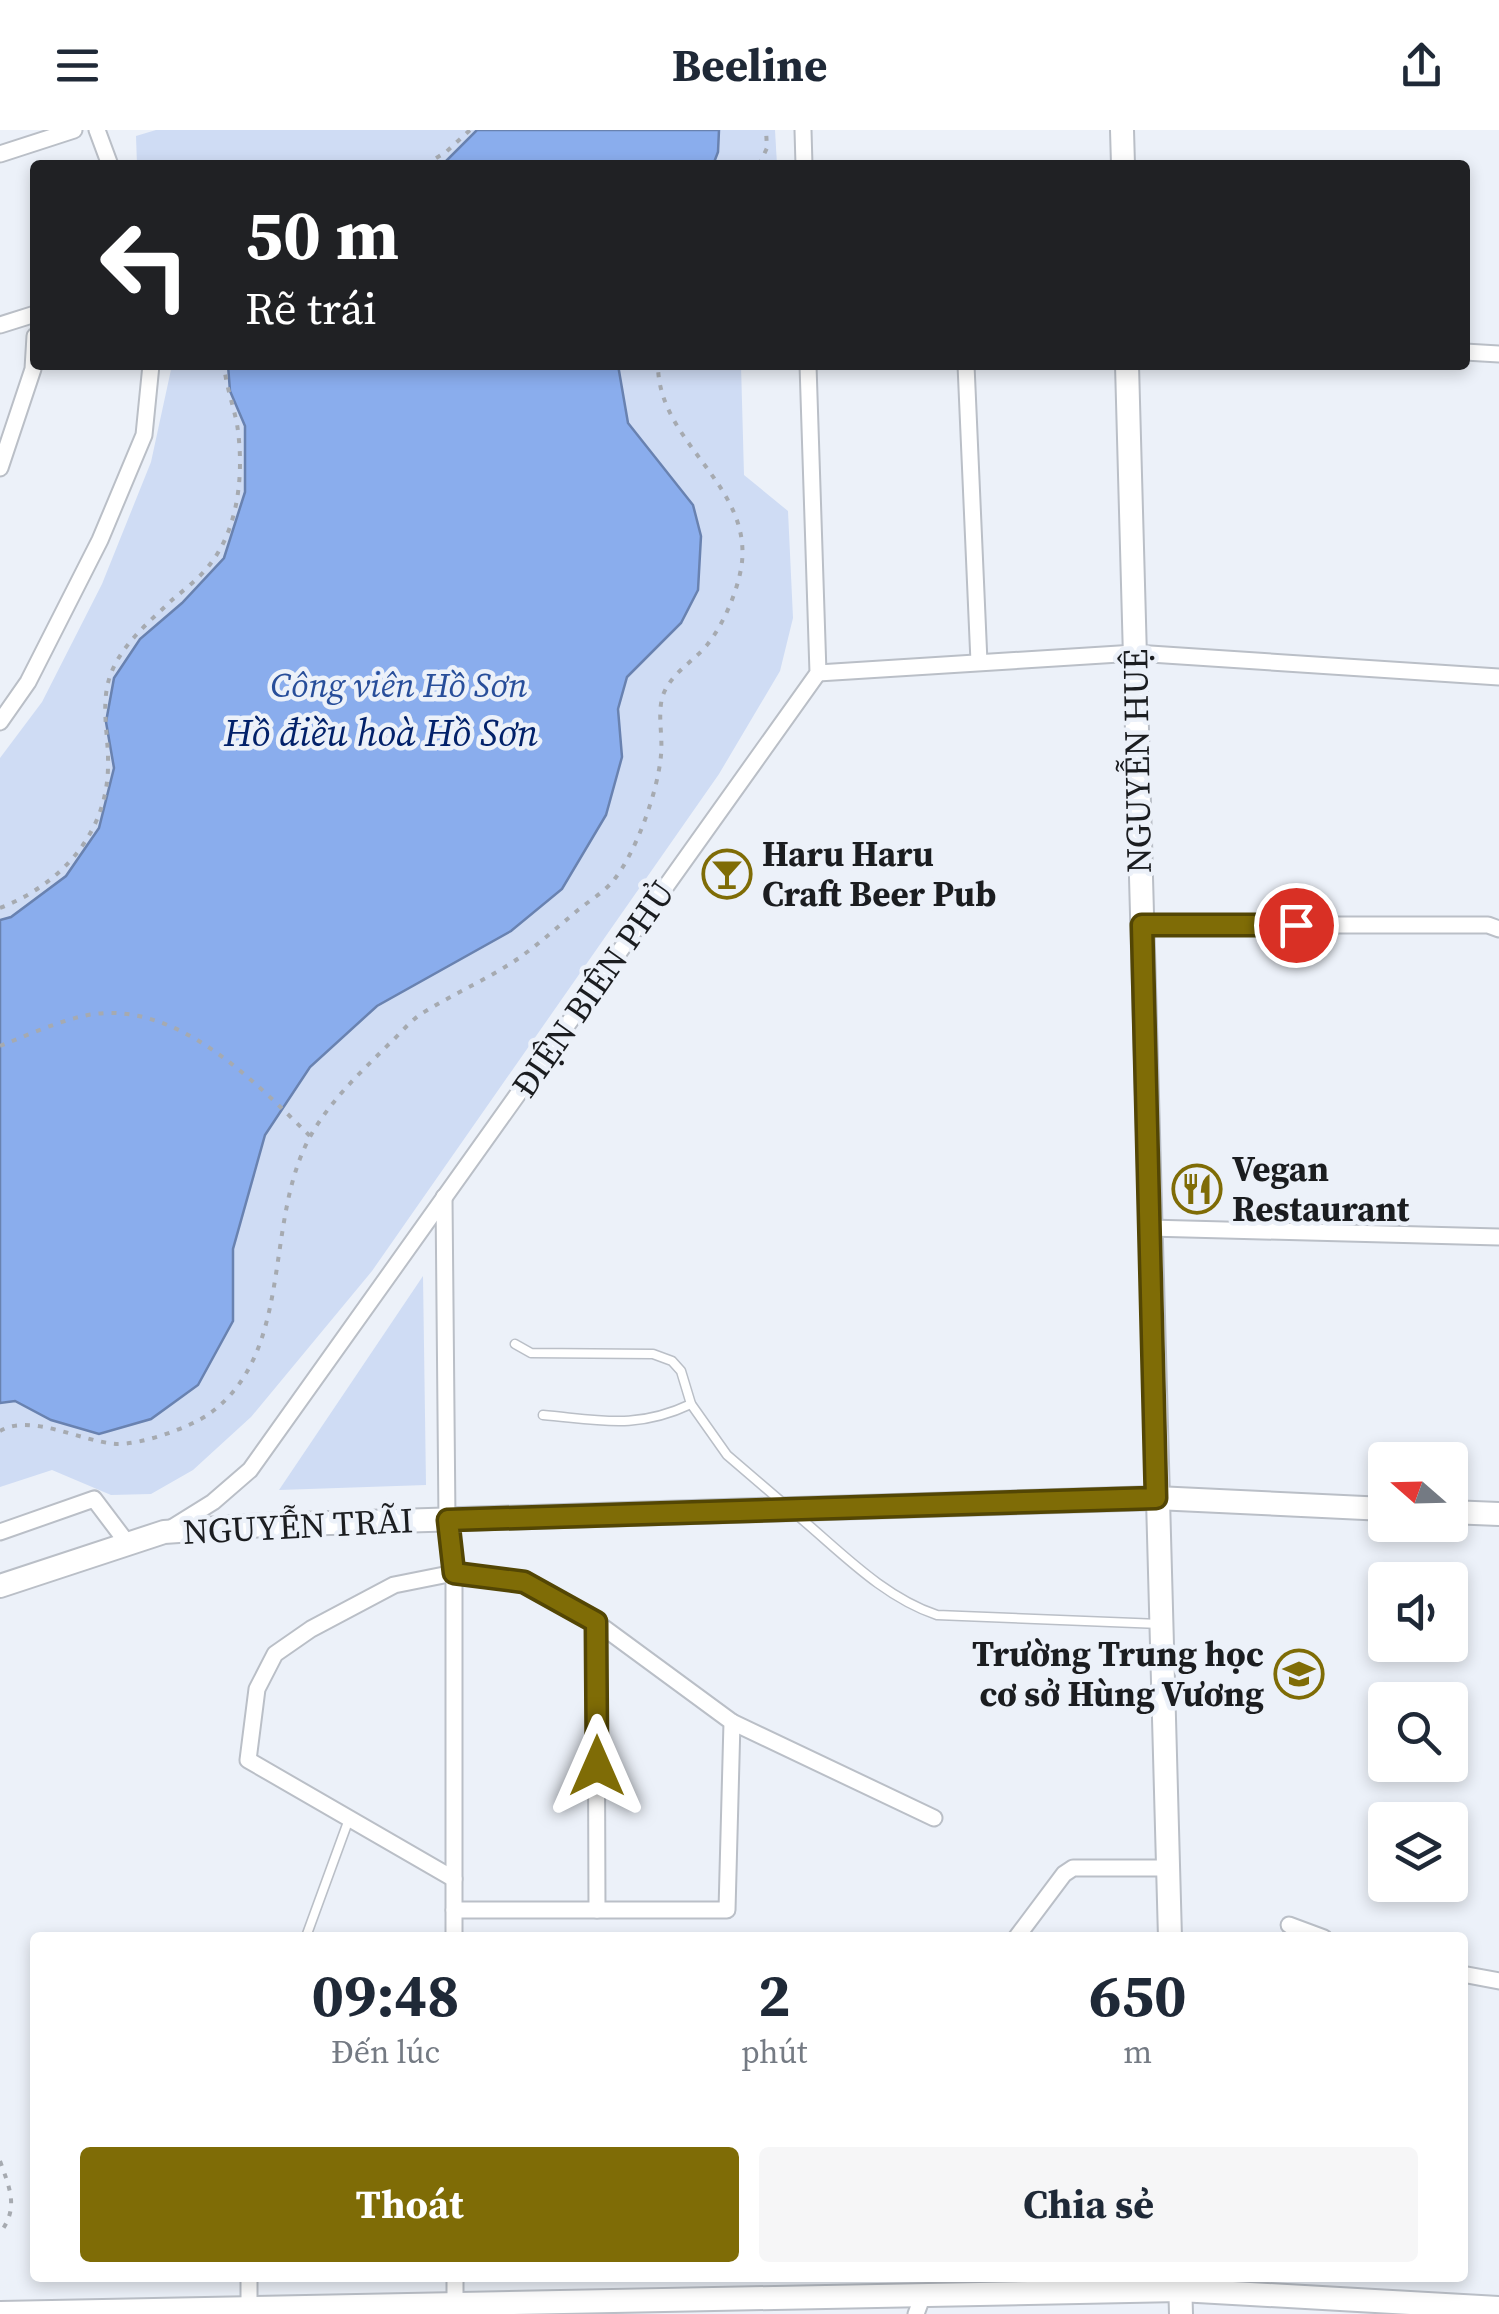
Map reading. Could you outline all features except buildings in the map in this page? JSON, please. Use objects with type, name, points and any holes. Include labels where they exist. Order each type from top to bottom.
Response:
[{"type":"street","points":[[0,154],[74,130]]},
{"type":"street","points":[[97,130],[108,160]]},
{"type":"street","points":[[803,130],[804,160]]},
{"type":"street","points":[[1122,130],[1123,160]]},
{"type":"street","points":[[0,325],[30,316]]},
{"type":"street","points":[[1470,352],[1499,354]]},
{"type":"street","points":[[0,468],[34,370]]},
{"type":"street","points":[[0,722],[28,682],[100,540],[144,435],[150,370]]},
{"type":"street","points":[[808,370],[818,672],[1134,653],[1499,677]]},
{"type":"street","points":[[966,370],[979,662]]},
{"type":"street","name":"NGUYỄN HUỆ","points":[[1127,370],[1170,1932]]},
{"type":"street","name":"ĐIỆN BIÊN PHỦ","points":[[164,1532],[213,1502],[250,1470],[818,672]]},
{"type":"street","points":[[1142,925],[1488,925],[1499,929]]},
{"type":"street","points":[[444,1198],[448,1520],[454,1573],[454,1932]]},
{"type":"street","points":[[1149,1228],[1499,1237]]},
{"type":"street","name":"NGUYỄN TRÃI","points":[[0,1586],[164,1532],[266,1524],[1156,1498],[1368,1508]]},
{"type":"street","points":[[0,1532],[94,1500],[128,1544]]},
{"type":"street","points":[[1468,1513],[1499,1514]]},
{"type":"street","points":[[454,1879],[248,1760],[257,1689],[274,1654],[311,1629],[394,1585],[454,1573],[524,1582],[596,1622],[732,1722],[934,1818]]},
{"type":"street","points":[[596,1622],[597,1910]]},
{"type":"street","points":[[454,1910],[727,1910],[732,1722]]},
{"type":"street","points":[[1020,1932],[1072,1868],[1168,1868]]},
{"type":"street","points":[[1289,1925],[1308,1932]]},
{"type":"street","points":[[1468,1975],[1499,1980]]},
{"type":"street","points":[[248,2282],[249,2310]]},
{"type":"street","points":[[455,2282],[455,2308]]},
{"type":"street","points":[[1054,2282],[1068,2292]]},
{"type":"street","points":[[1180,2284],[1181,2314]]},
{"type":"street","points":[[0,2313],[919,2304],[1180,2284],[1499,2308]]},
{"type":"lane","points":[[515,1344],[531,1353],[653,1354],[672,1361],[681,1371],[691,1404],[726,1455],[910,1606],[937,1614],[1160,1624]]},
{"type":"lane","points":[[543,1415],[629,1422],[663,1417],[691,1404]]},
{"type":"lane","points":[[310,1932],[350,1818]]},
{"type":"path","points":[[434,160],[470,130]]},
{"type":"path","points":[[761,160],[766,130]]},
{"type":"path","points":[[0,908],[29,897],[62,872],[91,835],[107,778],[104,718],[110,675],[136,634],[211,563],[223,540],[237,501],[240,464],[225,370]]},
{"type":"path","points":[[0,1431],[26,1422],[89,1440],[121,1444],[172,1432],[209,1414],[242,1379],[265,1334],[290,1195],[310,1136],[344,1088],[418,1016],[520,957],[612,882],[649,807],[661,757],[661,700],[670,680],[708,644],[726,612],[742,560],[740,528],[727,498],[668,410],[659,370]]},
{"type":"path","points":[[0,1046],[89,1015],[119,1014],[162,1023],[181,1030],[226,1060],[310,1136]]},
{"type":"path","points":[[0,2161],[13,2210],[0,2233]]},
{"type":"green space","points":[[156,130],[775,130],[777,160],[137,160],[136,136]]},
{"type":"green space","name":"Hồ điều hoà Hồ Sơn","points":[[171,370],[741,370],[744,475],[788,511],[793,618],[780,671],[719,774],[372,1271],[251,1417],[193,1470],[151,1494],[111,1495],[52,1470],[0,1487],[0,758],[42,702],[102,584],[151,462]]},
{"type":"green space","points":[[423,1276],[426,1485],[279,1490]]},
{"type":"water","points":[[477,130],[719,130],[715,160],[447,160]]},
{"type":"water","name":"Hồ điều hoà Hồ Sơn","points":[[228,370],[619,370],[628,423],[693,505],[701,536],[698,590],[681,623],[627,677],[618,709],[622,757],[606,815],[562,889],[511,931],[377,1006],[310,1067],[265,1135],[233,1249],[233,1321],[198,1385],[151,1419],[99,1434],[51,1420],[15,1401],[0,1403],[0,920],[11,917],[66,876],[99,828],[114,768],[106,722],[114,678],[140,639],[182,603],[224,558],[245,492],[245,426],[230,391]]},
{"type":"place","name":"Haru Haru Craft Beer Pub","points":[[727,874]]},
{"type":"place","name":"Vegan Restaurant","points":[[1197,1189]]},
{"type":"place","name":"Trường Trung học cơ sở Hùng Vương","points":[[1299,1674]]},
{"type":"route","points":[[597,1766],[596,1622],[524,1582],[454,1573],[448,1520],[1156,1498],[1142,925],[1296,925]]},
{"type":"park label","name":"Công viên Hồ Sơn","points":[[399,685]]}]
